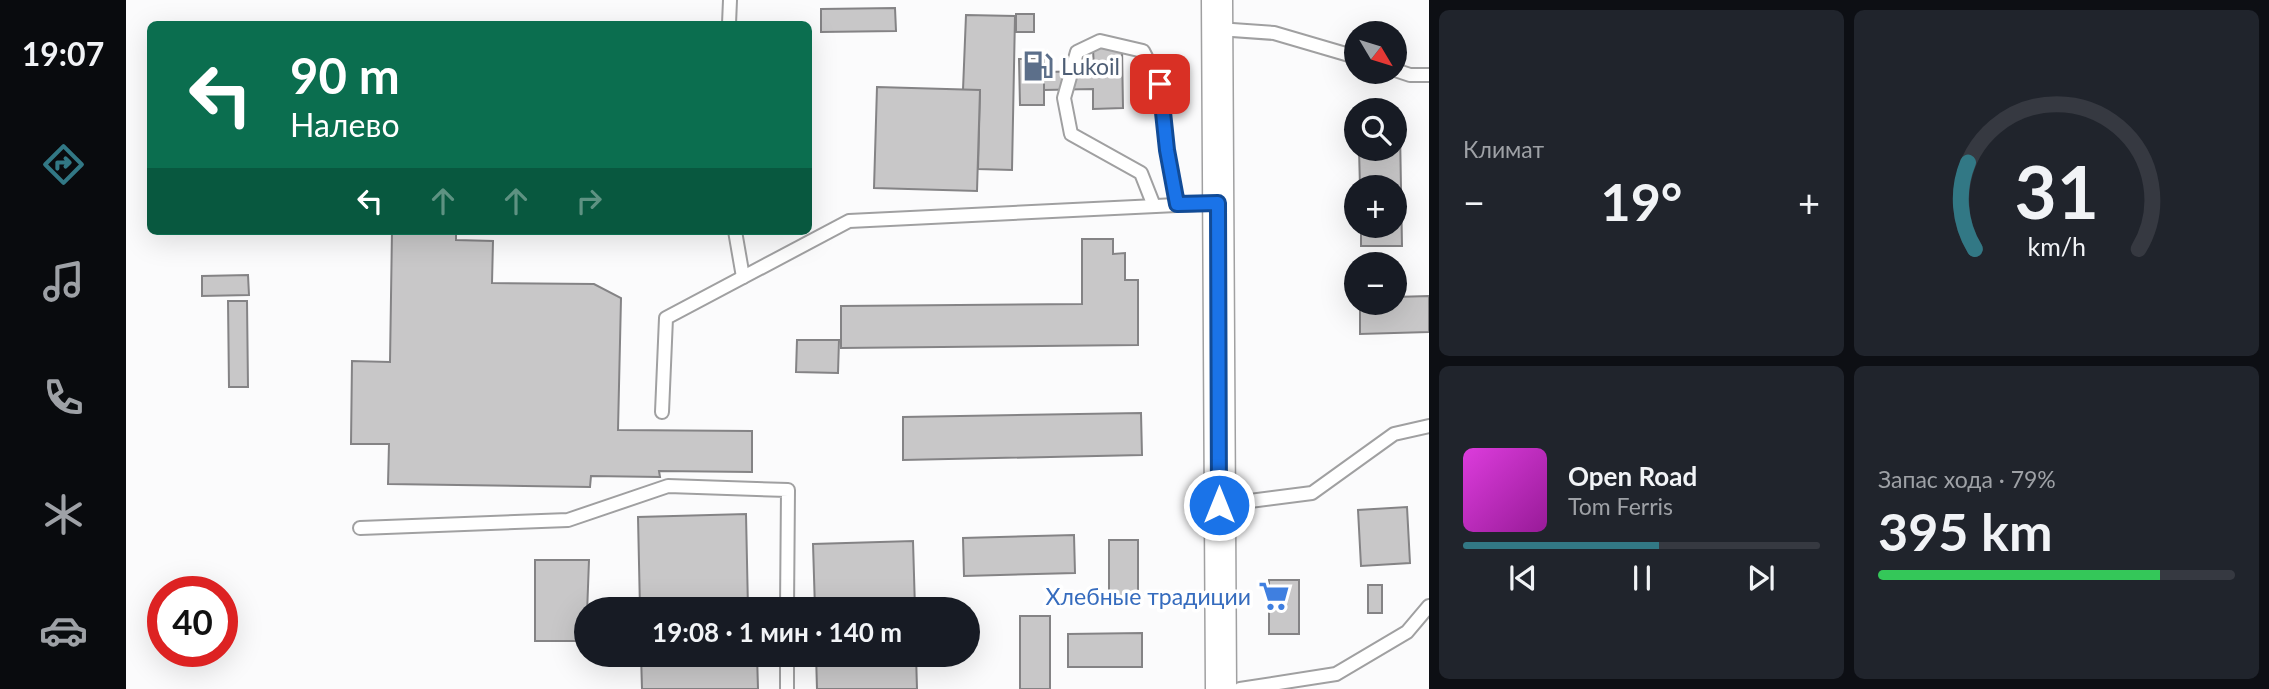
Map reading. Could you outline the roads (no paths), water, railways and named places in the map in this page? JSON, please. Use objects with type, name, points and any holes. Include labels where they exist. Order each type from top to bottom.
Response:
[{"type":"street","points":[[1217,14],[1221,689]]},
{"type":"lane","points":[[729,21],[730,0]]},
{"type":"lane","points":[[1217,14],[1344,53]]},
{"type":"lane","points":[[1154,206],[1142,173],[1071,134],[1064,98],[1077,52],[1100,41],[1143,51],[1160,84],[1167,150],[1177,204]]},
{"type":"lane","points":[[1407,74],[1429,75]]},
{"type":"lane","points":[[662,412],[666,318],[849,221],[1218,203]]},
{"type":"lane","points":[[736,235],[743,277]]},
{"type":"lane","points":[[1219,505],[1312,493],[1394,435],[1429,426]]},
{"type":"lane","points":[[360,528],[568,520],[668,486],[788,490],[787,597]]},
{"type":"lane","points":[[1240,689],[1336,674],[1407,632],[1429,606]]},
{"type":"lane","points":[[787,667],[787,689]]},
{"type":"place","name":"Lukoil","points":[[1038,66]]},
{"type":"place","name":"Хлебные традиции","points":[[1274,596]]}]
